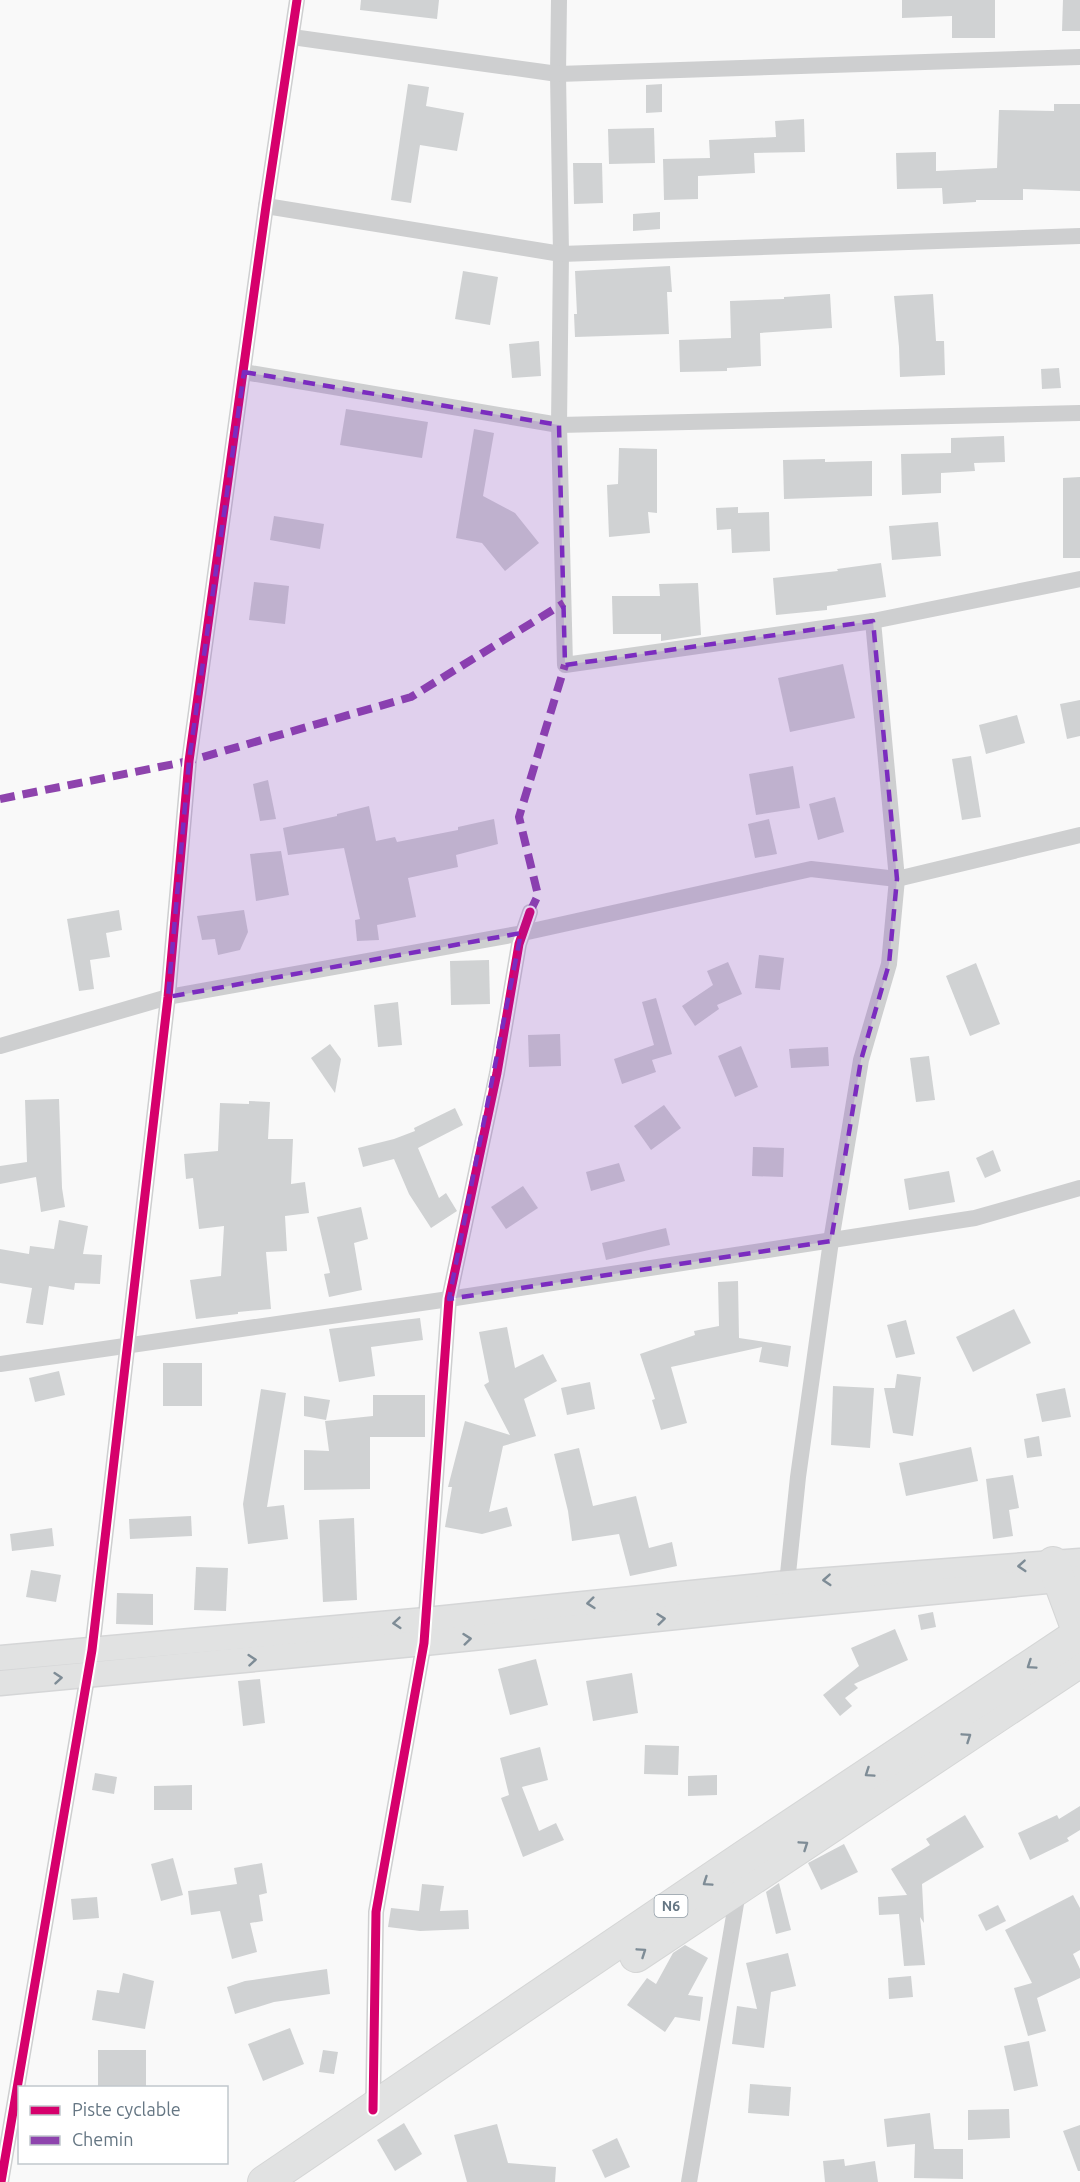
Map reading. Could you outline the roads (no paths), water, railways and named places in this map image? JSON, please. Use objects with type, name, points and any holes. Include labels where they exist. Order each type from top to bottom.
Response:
[{"type":"highway","points":[[1068,1571],[1080,1641]]},
{"type":"highway","name":"N6","points":[[264,2182],[745,1856],[1080,1641]]},
{"type":"highway","name":"N6","points":[[296,2182],[739,1888],[1080,1641]]},
{"type":"main road","points":[[0,1683],[88,1676],[425,1632],[785,1594],[1068,1571]]},
{"type":"main road","points":[[0,1658],[92,1650],[425,1632]]},
{"type":"street","points":[[1,2182],[92,1650],[168,997],[189,762],[297,0]]},
{"type":"street","points":[[559,0],[561,254],[559,425],[565,665],[873,621],[1080,579]]},
{"type":"street","points":[[292,37],[558,74],[1080,57]]},
{"type":"street","points":[[266,206],[561,254],[1080,236]]},
{"type":"street","points":[[244,372],[559,425],[1080,414]]},
{"type":"street","points":[[785,1594],[798,1477],[831,1241],[861,1060],[889,964],[897,879],[873,621]]},
{"type":"street","points":[[0,1046],[168,997],[523,933],[812,869],[897,879],[1080,835]]},
{"type":"street","points":[[373,2110],[376,1912],[425,1632],[450,1299],[497,1073],[519,944],[530,912]]},
{"type":"street","points":[[0,1364],[450,1299],[975,1218],[1080,1188]]},
{"type":"street","points":[[689,2182],[745,1856]]}]
